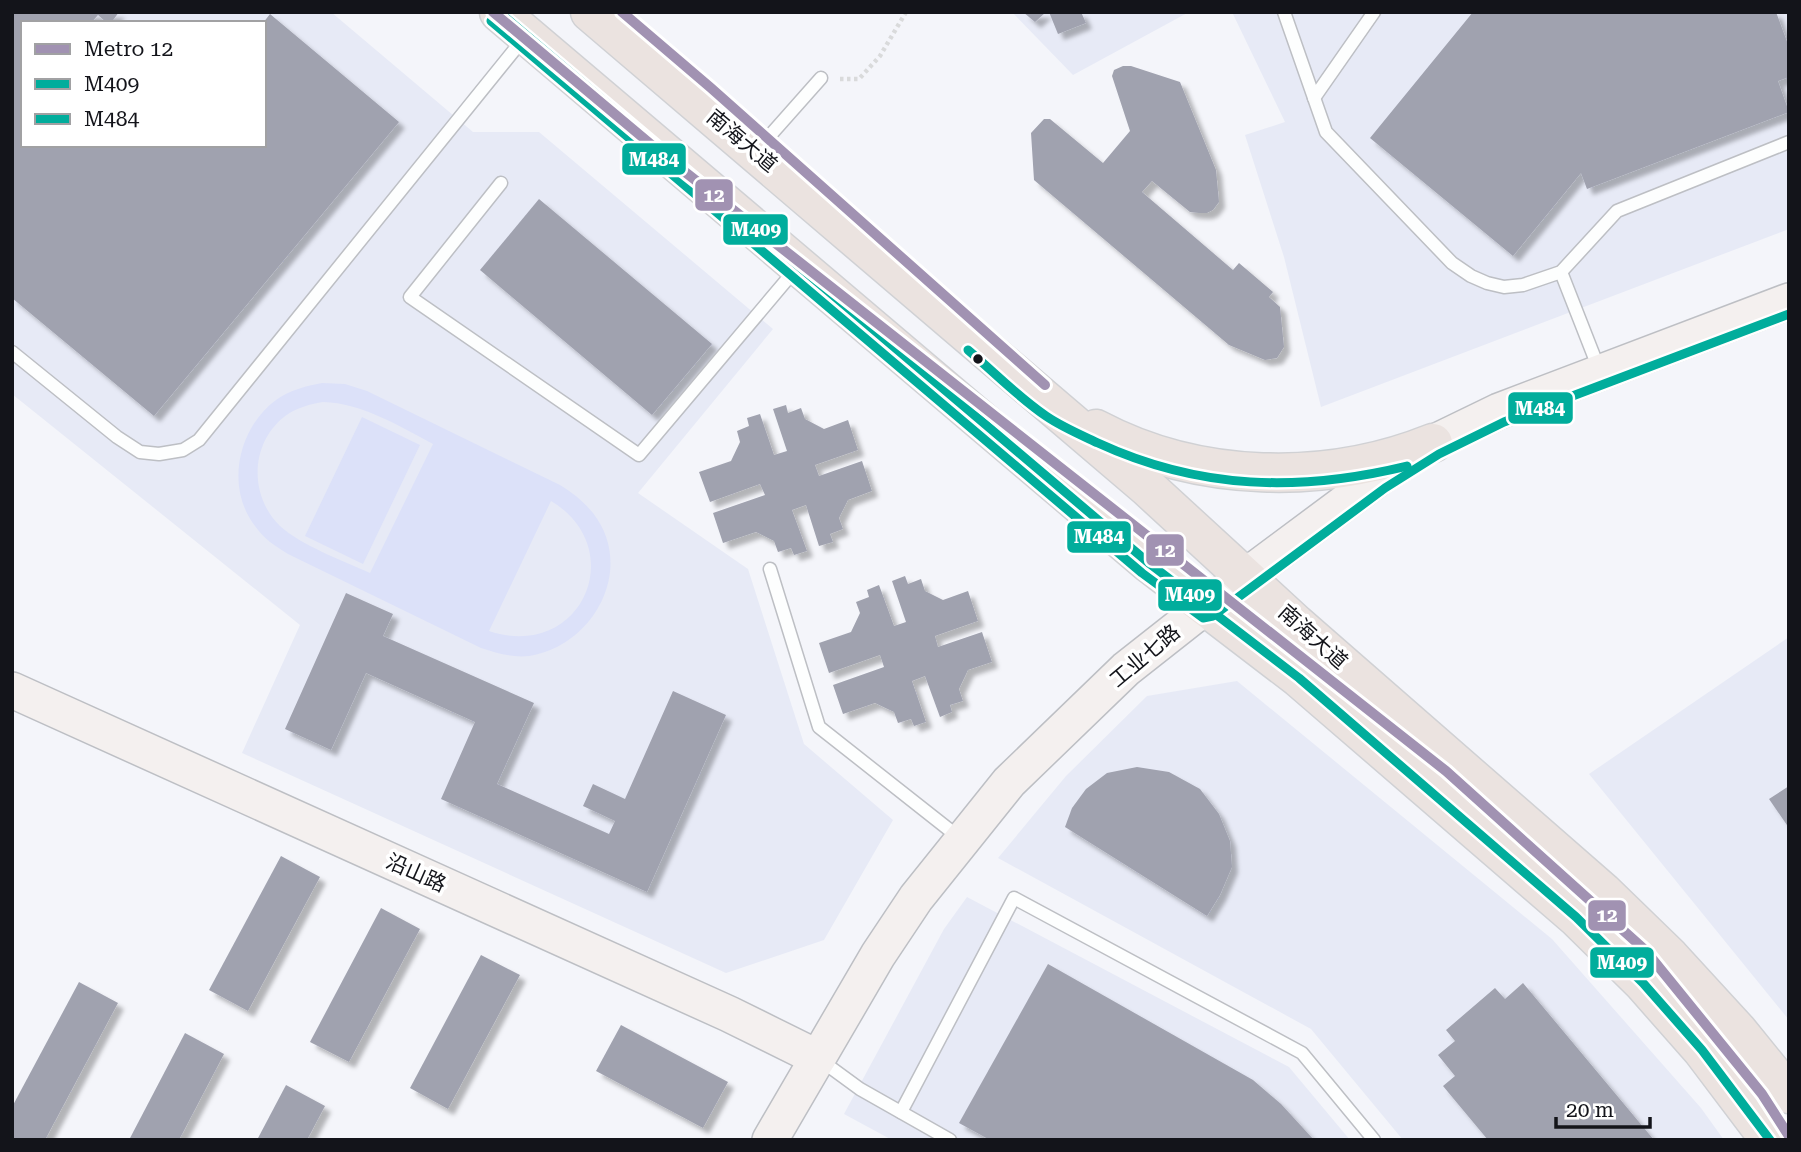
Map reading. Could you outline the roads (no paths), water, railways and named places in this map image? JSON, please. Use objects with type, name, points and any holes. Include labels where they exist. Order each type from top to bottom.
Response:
[{"type":"main road","name":"南海大道","points":[[590,12],[1051,405],[1296,624],[1603,892],[1670,957],[1737,1030],[1789,1094]]},
{"type":"main road","name":"南海大道","points":[[512,24],[1150,564],[1299,678],[1576,917],[1651,992],[1702,1050],[1770,1140]]},
{"type":"main road","points":[[1051,405],[1121,442],[1195,464],[1257,473],[1314,472],[1371,463],[1433,443]]},
{"type":"street","name":"工业七路","points":[[770,1140],[878,955],[916,898],[1009,782],[1126,669],[1378,478],[1433,443],[1499,411],[1789,301]]},
{"type":"street","name":"沿山路","points":[[12,691],[716,1009],[818,1058]]},
{"type":"lane","points":[[1284,12],[1326,132],[1452,263],[1487,284],[1504,287],[1522,285],[1561,272],[1617,211],[1789,142]]},
{"type":"lane","points":[[1314,98],[1374,12]]},
{"type":"lane","points":[[12,352],[117,437],[140,452],[159,454],[183,450],[199,440],[512,24]]},
{"type":"lane","points":[[755,153],[821,78]]},
{"type":"lane","points":[[501,183],[410,297],[639,455],[798,267]]},
{"type":"lane","points":[[1561,272],[1600,372]]},
{"type":"lane","points":[[770,569],[820,727],[961,839]]},
{"type":"lane","points":[[901,1112],[1014,898],[1302,1053],[1374,1140]]},
{"type":"lane","points":[[818,1058],[860,1089],[950,1140]]},
{"type":"metro line","name":"12","points":[[493,12],[666,157],[1446,771],[1645,950],[1762,1094],[1789,1136]]},
{"type":"metro line","name":"12","points":[[622,12],[1045,385]]}]
